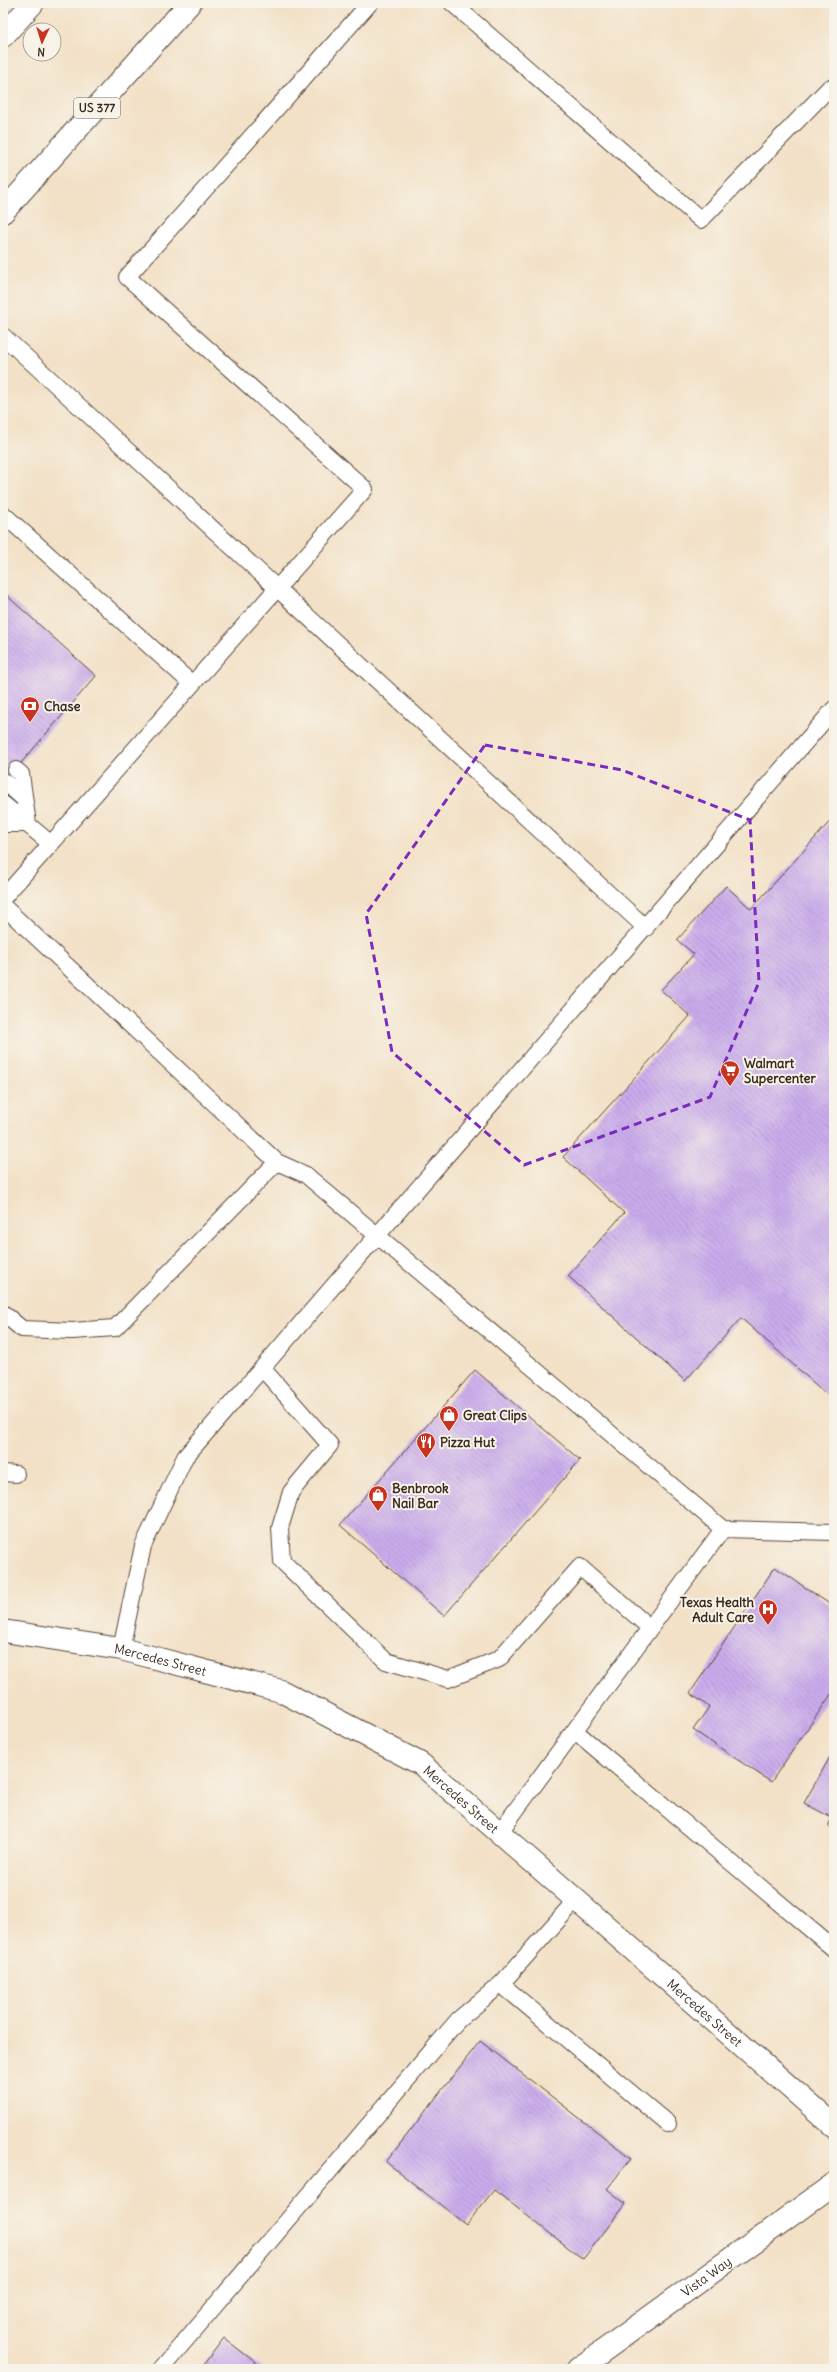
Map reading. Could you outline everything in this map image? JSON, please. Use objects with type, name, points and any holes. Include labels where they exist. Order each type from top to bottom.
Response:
[{"type":"main road","points":[[3,36],[33,3]]},
{"type":"main road","name":"US 377","points":[[3,212],[190,3]]},
{"type":"main road","name":"Mercedes Street","points":[[3,1631],[121,1649],[281,1691],[421,1764],[834,2126]]},
{"type":"main road","name":"Vista Way","points":[[578,2369],[834,2184]]},
{"type":"lane","points":[[3,898],[192,684],[279,589],[365,489],[127,277],[370,3]]},
{"type":"lane","points":[[452,3],[701,220],[829,88],[834,88]]},
{"type":"lane","points":[[3,336],[646,928]]},
{"type":"lane","points":[[3,514],[192,684]]},
{"type":"lane","points":[[121,1649],[143,1546],[185,1457],[646,928],[834,709]]},
{"type":"lane","points":[[16,770],[21,774],[28,824]]},
{"type":"lane","points":[[5,782],[24,799]]},
{"type":"lane","points":[[3,804],[51,844]]},
{"type":"lane","points":[[3,824],[28,824]]},
{"type":"lane","points":[[3,906],[277,1162],[306,1175],[376,1237],[723,1529],[834,1532]]},
{"type":"lane","points":[[3,1313],[22,1329],[72,1331],[115,1328],[277,1162]]},
{"type":"lane","points":[[262,1368],[330,1445],[291,1492],[280,1528],[282,1561],[386,1661],[448,1679],[499,1659],[580,1567],[650,1628]]},
{"type":"lane","points":[[499,1833],[723,1529]]},
{"type":"lane","points":[[575,1731],[834,1949]]},
{"type":"lane","points":[[161,2369],[458,2020],[501,1984],[576,1900]]},
{"type":"lane","points":[[501,1984],[668,2124]]},
{"type":"highlighted area","points":[[485,745],[622,770],[750,820],[759,982],[710,1097],[524,1165],[392,1052],[366,914]]},
{"type":"building","name":"Chase","points":[[3,592],[96,676],[3,784]]},
{"type":"building","name":"Walmart Supercenter","points":[[834,817],[834,1401],[741,1318],[685,1381],[568,1276],[624,1213],[563,1157],[690,1016],[661,990],[694,954],[677,940],[726,886],[751,909]]},
{"type":"building","points":[[475,1370],[580,1460],[444,1616],[340,1525]]},
{"type":"building","points":[[775,1567],[834,1607],[834,1690],[771,1782],[693,1730],[709,1707],[690,1693]]},
{"type":"building","points":[[834,1750],[834,1830],[828,1826],[832,1818],[804,1803]]},
{"type":"building","points":[[480,2041],[631,2158],[607,2189],[626,2204],[583,2259],[494,2190],[466,2225],[386,2162]]},
{"type":"building","points":[[224,2338],[264,2369],[200,2369]]},
{"type":"place","name":"Chase","points":[[30,723]]},
{"type":"place","name":"Walmart Supercenter","points":[[730,1087]]},
{"type":"place","name":"Great Clips","points":[[449,1432]]},
{"type":"place","name":"Pizza Hut","points":[[426,1459]]},
{"type":"place","name":"Benbrook Nail Bar","points":[[378,1512]]},
{"type":"place","name":"Texas Health Adult Care","points":[[768,1626]]}]
